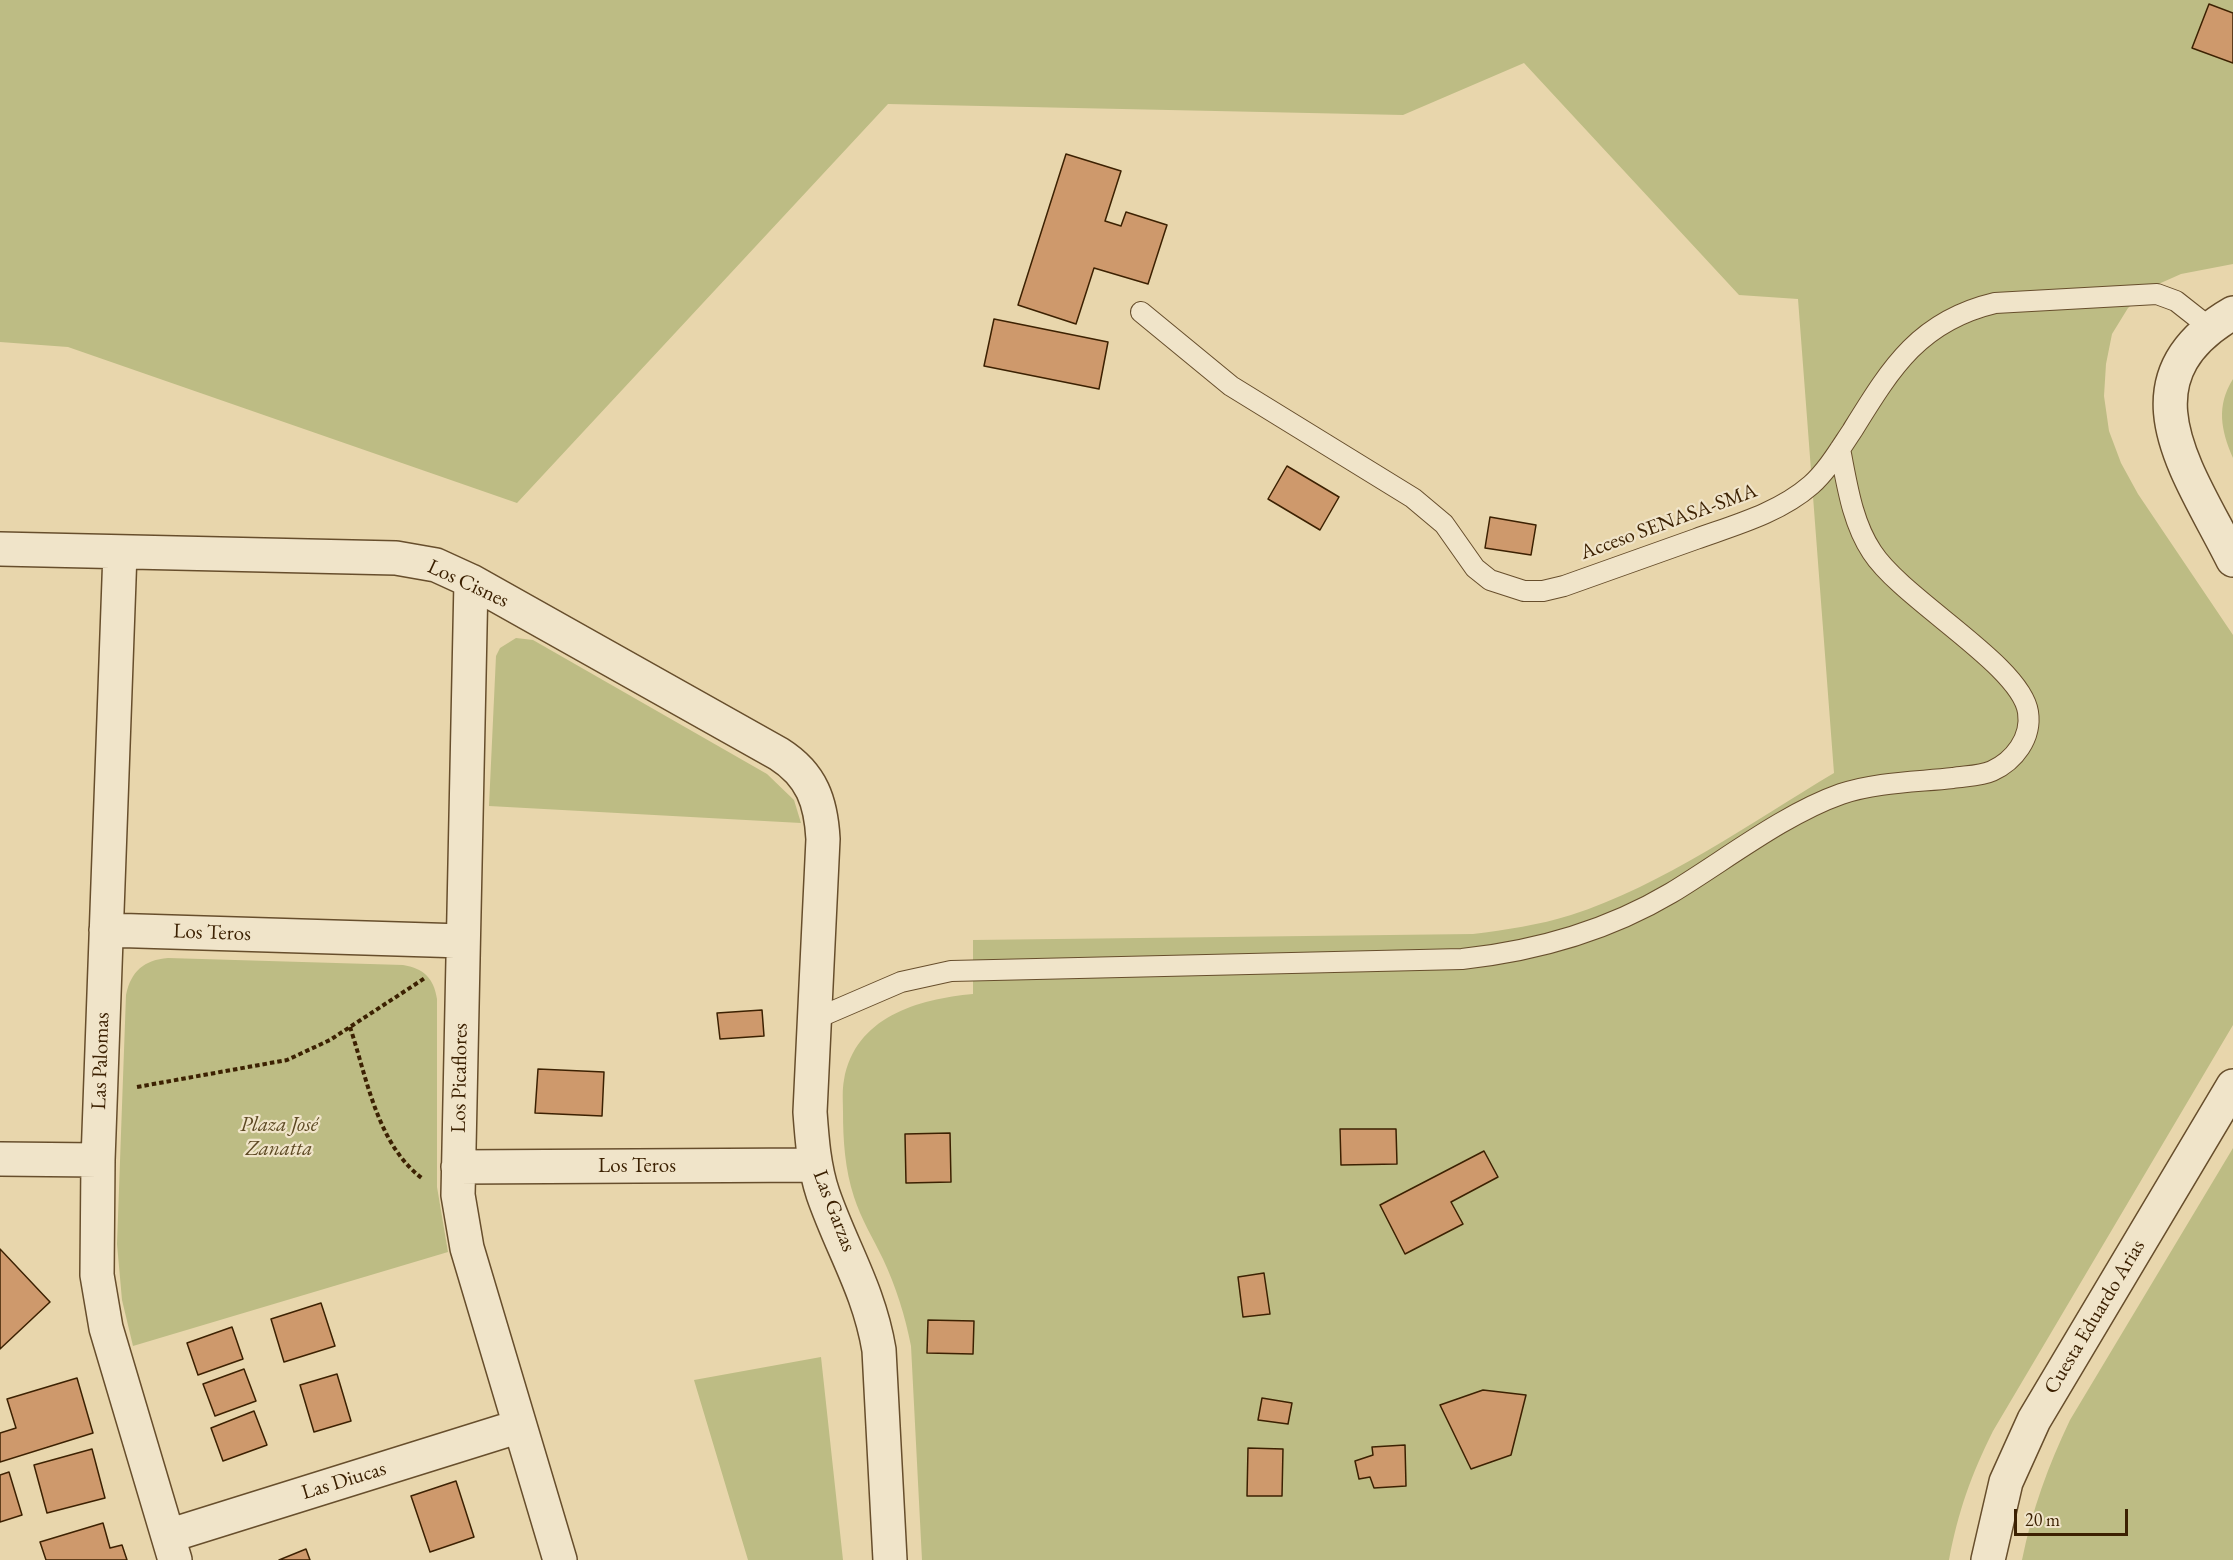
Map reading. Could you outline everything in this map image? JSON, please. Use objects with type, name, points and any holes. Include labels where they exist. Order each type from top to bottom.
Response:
[{"type":"street","points":[[2221,320],[2190,346],[2176,370],[2170,396],[2171,425],[2179,452],[2233,560]]},
{"type":"street","name":"Los Cisnes","points":[[0,549],[396,558],[436,565],[471,581],[779,754],[792,762],[813,787]]},
{"type":"street","name":"Las Palomas","points":[[120,552],[96,1245],[100,1300],[113,1354],[172,1548]]},
{"type":"street","name":"Los Picaflores","points":[[471,581],[463,941],[444,1176],[458,1195],[467,1248],[560,1560]]},
{"type":"street","name":"Las Garzas","points":[[813,787],[819,802],[823,839],[810,1112],[815,1165],[832,1217],[861,1279],[875,1326],[879,1350],[890,1560]]},
{"type":"street","name":"Los Teros","points":[[106,930],[463,941]]},
{"type":"street","name":"Cuesta Eduardo Arias","points":[[1989,1560],[2006,1482],[2034,1419],[2233,1086]]},
{"type":"street","points":[[0,1159],[98,1160]]},
{"type":"street","name":"Los Teros","points":[[444,1176],[815,1165]]},
{"type":"street","name":"Las Diucas","points":[[172,1548],[520,1426]]},
{"type":"lane","name":"Acceso SENASA-SMA","points":[[1142,312],[1241,393],[1413,498],[1444,524],[1475,568],[1490,580],[1524,591],[1543,591],[1564,586],[1774,509],[1812,484],[1840,449],[1903,355],[1938,326],[1969,309],[1995,303],[2157,294],[2221,320]]},
{"type":"lane","points":[[815,1019],[901,982],[951,971],[1461,959],[1534,948],[1595,929],[1638,911],[1828,799],[1869,787],[1991,772],[2021,747],[2028,729],[2028,712],[2022,696],[2004,673],[1902,587],[1872,553],[1861,533],[1853,510],[1840,449]]},
{"type":"path","points":[[134,1088],[286,1060],[309,1051],[350,1027],[428,976]]},
{"type":"path","points":[[350,1027],[386,1136],[406,1164],[444,1176]]},
{"type":"green space","points":[[0,0],[2233,0],[2233,264],[2181,274],[2154,286],[2128,308],[2112,334],[2106,364],[2104,396],[2109,431],[2121,463],[2138,494],[2233,635],[2233,1025],[1993,1431],[1966,1494],[1949,1560],[922,1560],[911,1346],[892,1280],[860,1213],[851,1186],[844,1144],[843,1088],[850,1058],[875,1026],[911,1007],[973,994],[973,940],[1473,934],[1522,927],[1571,915],[1605,903],[1639,887],[1706,852],[1834,773],[1798,299],[1739,295],[1524,63],[1403,115],[888,104],[517,503],[68,347],[0,342]]},
{"type":"green space","points":[[2233,379],[2233,458],[2223,428],[2222,408]]},
{"type":"green space","points":[[516,638],[533,640],[767,774],[794,800],[801,823],[489,806],[496,656],[500,648]]},
{"type":"green space","name":"Plaza José Zanatta","points":[[168,958],[403,965],[426,975],[433,985],[437,999],[437,1187],[448,1252],[133,1346],[122,1300],[117,1244],[126,995],[131,979],[140,968],[152,961]]},
{"type":"green space","points":[[2233,1148],[2233,1560],[2022,1560],[2042,1488],[2070,1420]]},
{"type":"green space","points":[[821,1357],[843,1560],[748,1560],[694,1380]]},
{"type":"building","points":[[2209,4],[2233,13],[2233,63],[2192,48]]},
{"type":"building","points":[[1066,154],[1121,171],[1105,221],[1121,226],[1126,212],[1167,225],[1148,284],[1094,268],[1076,324],[1018,305]]},
{"type":"building","points":[[994,319],[1108,342],[1099,389],[984,366]]},
{"type":"building","points":[[1287,466],[1339,497],[1320,530],[1268,499]]},
{"type":"building","points":[[1490,517],[1536,525],[1531,555],[1485,548]]},
{"type":"building","points":[[762,1010],[764,1036],[720,1039],[717,1013]]},
{"type":"building","points":[[538,1069],[604,1072],[602,1116],[535,1113]]},
{"type":"building","points":[[1340,1129],[1396,1129],[1397,1164],[1341,1165]]},
{"type":"building","points":[[950,1133],[951,1182],[906,1183],[905,1134]]},
{"type":"building","points":[[1484,1151],[1498,1177],[1451,1202],[1463,1224],[1405,1254],[1380,1205]]},
{"type":"building","points":[[0,1249],[50,1302],[0,1349]]},
{"type":"building","points":[[1264,1273],[1270,1314],[1243,1317],[1238,1277]]},
{"type":"building","points":[[321,1303],[335,1346],[284,1362],[271,1319]]},
{"type":"building","points":[[928,1320],[974,1321],[973,1354],[927,1353]]},
{"type":"building","points":[[232,1327],[243,1359],[198,1375],[187,1343]]},
{"type":"building","points":[[244,1369],[256,1401],[215,1416],[203,1384]]},
{"type":"building","points":[[337,1374],[351,1421],[314,1432],[300,1385]]},
{"type":"building","points":[[77,1378],[93,1433],[0,1462],[0,1433],[16,1428],[7,1399]]},
{"type":"building","points":[[1483,1390],[1526,1395],[1511,1455],[1471,1469],[1440,1405]]},
{"type":"building","points":[[1262,1398],[1292,1403],[1288,1424],[1258,1420]]},
{"type":"building","points":[[254,1411],[267,1445],[223,1461],[211,1428]]},
{"type":"building","points":[[1405,1445],[1406,1486],[1374,1488],[1370,1477],[1359,1479],[1355,1461],[1373,1455],[1372,1447]]},
{"type":"building","points":[[1248,1448],[1283,1449],[1282,1496],[1247,1496]]},
{"type":"building","points":[[92,1449],[105,1498],[47,1513],[34,1465]]},
{"type":"building","points":[[9,1472],[22,1515],[0,1522],[0,1475]]},
{"type":"building","points":[[456,1481],[474,1537],[430,1552],[411,1496]]},
{"type":"building","points":[[103,1523],[110,1548],[122,1545],[127,1560],[46,1560],[40,1542]]},
{"type":"building","points":[[306,1549],[310,1560],[279,1560]]}]
